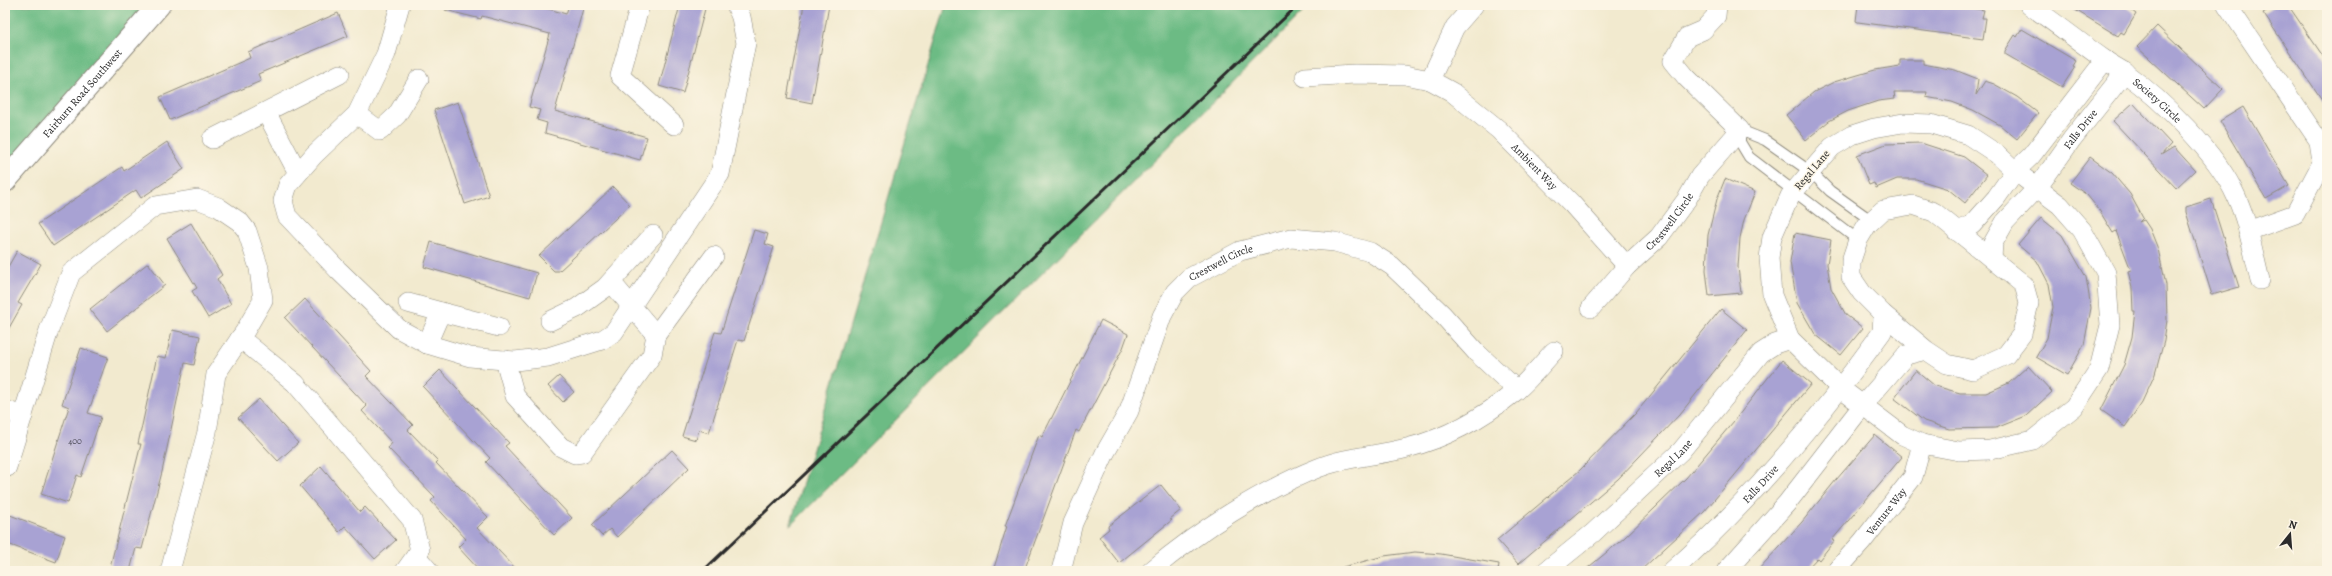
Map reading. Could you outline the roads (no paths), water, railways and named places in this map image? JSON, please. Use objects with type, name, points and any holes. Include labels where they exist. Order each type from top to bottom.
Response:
[{"type":"street","name":"Fairburn Road Southwest","points":[[5,181],[159,5]]},
{"type":"street","points":[[400,5],[386,54],[357,114],[314,155],[288,185],[283,201],[287,216],[338,270],[399,329],[427,344],[470,357],[515,361],[548,357],[602,340],[614,332],[720,174],[746,43],[741,17],[736,5]]},
{"type":"street","points":[[640,5],[620,76],[674,125]]},
{"type":"street","points":[[1430,80],[1455,27],[1474,5]]},
{"type":"street","points":[[1717,5],[1716,16],[1703,30],[1687,37],[1673,61],[1686,78],[1740,130]]},
{"type":"street","name":"Society Circle","points":[[2029,5],[2058,23],[2105,60],[2125,72],[2157,99],[2195,137],[2216,163],[2236,195],[2248,231],[2260,280]]},
{"type":"street","points":[[2227,5],[2319,141],[2322,163],[2295,214],[2248,231]]},
{"type":"street","name":"Falls Drive","points":[[1956,231],[1972,225],[1996,198],[2015,171],[2031,156],[2105,60]]},
{"type":"street","name":"Falls Drive","points":[[1992,258],[1993,243],[2005,222],[2038,187],[2072,138],[2125,72]]},
{"type":"street","points":[[212,138],[340,74]]},
{"type":"street","name":"Ambient Way","points":[[1305,77],[1355,74],[1405,75],[1430,80],[1452,92],[1499,130],[1572,204],[1627,266]]},
{"type":"street","points":[[357,114],[380,131],[397,115],[419,79]]},
{"type":"street","points":[[266,112],[298,173]]},
{"type":"street","name":"Regal Lane","points":[[1840,388],[1790,339],[1772,295],[1769,258],[1772,237],[1781,215],[1794,192],[1832,146],[1852,135],[1874,128],[1903,123],[1931,124],[1968,135],[1997,154],[2015,171]]},
{"type":"street","name":"Crestwell Circle","points":[[1591,308],[1627,266],[1659,237],[1687,199],[1700,176],[1740,130]]},
{"type":"street","points":[[1840,388],[1902,435],[1922,444],[1959,451],[1990,450],[2033,440],[2074,407],[2099,369],[2110,325],[2106,273],[2082,230],[2060,205],[2015,171]]},
{"type":"street","points":[[5,467],[7,467],[49,330],[71,273],[155,206],[197,199],[218,207],[240,222],[247,231],[259,268],[263,300],[216,374],[207,432],[170,571]]},
{"type":"street","points":[[1913,205],[1934,212],[1956,231],[1992,258],[2024,285],[2029,303],[2022,334],[2006,355],[1973,370],[1947,364],[1926,350],[1884,314],[1852,278],[1851,261],[1858,240],[1872,221],[1883,210],[1913,205]]},
{"type":"street","points":[[550,321],[577,308],[605,288],[653,235]]},
{"type":"street","name":"Crestwell Circle","points":[[1061,571],[1073,523],[1099,466],[1129,411],[1162,316],[1175,292],[1189,278],[1240,251],[1292,238],[1335,242],[1370,252],[1392,266],[1442,314],[1477,353],[1517,390]]},
{"type":"street","points":[[505,360],[515,396],[561,447],[575,454],[582,453],[652,355],[656,335],[714,256]]},
{"type":"street","points":[[611,282],[656,335]]},
{"type":"street","points":[[408,303],[500,327]]},
{"type":"street","points":[[427,344],[441,312]]},
{"type":"street","name":"Falls Drive","points":[[1672,571],[1740,508],[1840,388],[1882,332],[1884,314]]},
{"type":"street","points":[[240,338],[295,384],[412,520],[420,550],[410,564],[429,571]]},
{"type":"street","name":"Regal Lane","points":[[1546,571],[1593,534],[1681,451],[1761,353],[1775,344],[1790,339]]},
{"type":"street","points":[[1726,571],[1787,503],[1863,405],[1906,355],[1926,350]]},
{"type":"street","points":[[1157,569],[1211,527],[1278,486],[1320,467],[1367,455],[1408,448],[1467,426],[1517,390],[1554,351]]},
{"type":"street","points":[[5,410],[23,416]]},
{"type":"street","name":"Venture Way","points":[[1836,571],[1862,542],[1913,477],[1922,444]]},
{"type":"lane","points":[[1858,240],[1749,157],[1740,142],[1740,130],[1765,140],[1811,172],[1830,191],[1872,221]]},
{"type":"railway","points":[[703,571],[1298,5]]}]
